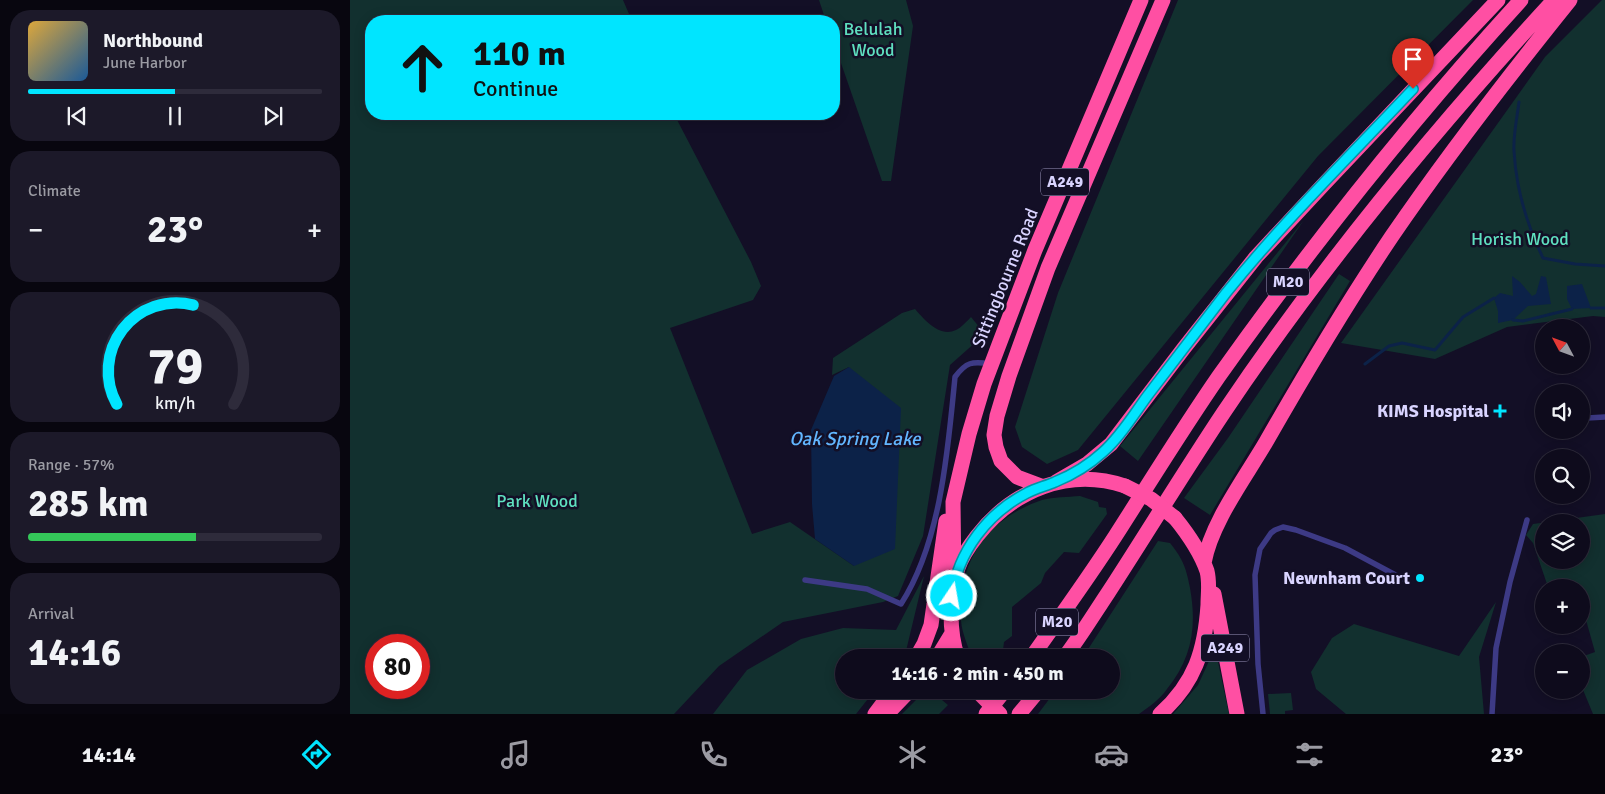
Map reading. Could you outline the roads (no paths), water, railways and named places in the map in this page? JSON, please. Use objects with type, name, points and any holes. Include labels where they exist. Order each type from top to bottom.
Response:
[{"type":"highway","name":"Sittingbourne Road","points":[[954,582],[953,502],[969,434],[990,364],[1141,0]]},
{"type":"highway","name":"Sittingbourne Road","points":[[1041,486],[1017,477],[1001,461],[994,435],[996,416],[1048,268],[1163,0]]},
{"type":"highway","name":"M20","points":[[1056,482],[1087,464],[1111,444],[1256,257],[1498,0]]},
{"type":"highway","name":"M20","points":[[1037,649],[1082,586],[1218,378],[1278,296],[1404,136],[1522,0]]},
{"type":"highway","name":"M20","points":[[1070,649],[1224,413],[1305,298],[1413,161],[1554,0]]},
{"type":"highway","points":[[1204,563],[1208,544],[1228,507],[1316,356],[1370,270],[1417,200],[1477,118],[1570,0]]},
{"type":"highway","points":[[955,649],[951,635],[954,582],[964,555],[983,528],[1006,506],[1041,486],[1056,482],[1086,479],[1102,480],[1125,486],[1151,499],[1175,518],[1194,542],[1204,563],[1210,583],[1206,629],[1201,655],[1185,687],[1160,714]]},
{"type":"highway","points":[[921,649],[931,625],[943,537],[946,521],[953,502]]},
{"type":"highway","name":"A249","points":[[1210,583],[1216,600],[1237,714]]},
{"type":"highway","points":[[942,649],[951,635]]},
{"type":"highway","points":[[874,714],[886,699]]},
{"type":"highway","points":[[887,714],[901,699]]},
{"type":"highway","points":[[985,699],[1000,714]]},
{"type":"highway","points":[[986,714],[998,699]]},
{"type":"highway","points":[[1019,714],[1032,699]]},
{"type":"lane","points":[[805,580],[867,589],[901,604],[908,594],[928,544],[947,460],[955,377],[962,367],[973,363],[990,364]]},
{"type":"lane","points":[[1590,418],[1605,417]]},
{"type":"lane","points":[[1492,714],[1496,648],[1510,582],[1527,520]]},
{"type":"lane","points":[[1262,714],[1255,575],[1260,549],[1271,533],[1283,527],[1296,530],[1345,548],[1403,579]]},
{"type":"water","points":[[1512,276],[1532,296],[1536,294],[1541,276],[1546,277],[1551,304],[1528,306],[1513,320],[1498,323],[1498,311],[1494,298],[1500,293],[1513,296]]},
{"type":"water","points":[[1582,284],[1591,308],[1572,309],[1567,299],[1567,286]]},
{"type":"water","name":"Oak Spring Lake","points":[[849,367],[901,408],[895,549],[854,566],[815,539],[812,504],[811,430],[834,376]]},
{"type":"waterway","points":[[1519,102],[1514,145],[1517,179],[1527,219],[1543,258],[1575,264],[1605,266]]},
{"type":"waterway","points":[[1365,364],[1389,346],[1402,343],[1435,350],[1463,317],[1494,298]]},
{"type":"waterway","points":[[1591,308],[1605,308]]},
{"type":"waterway","points":[[1513,320],[1523,321],[1572,309]]},
{"type":"place","name":"KIMS Hospital","points":[[1500,411]]},
{"type":"place","name":"Newnham Court","points":[[1420,578]]},
{"type":"park label","name":"Belulah Wood","points":[[873,39]]},
{"type":"park label","name":"Horish Wood","points":[[1520,239]]},
{"type":"park label","name":"Park Wood","points":[[537,501]]}]
